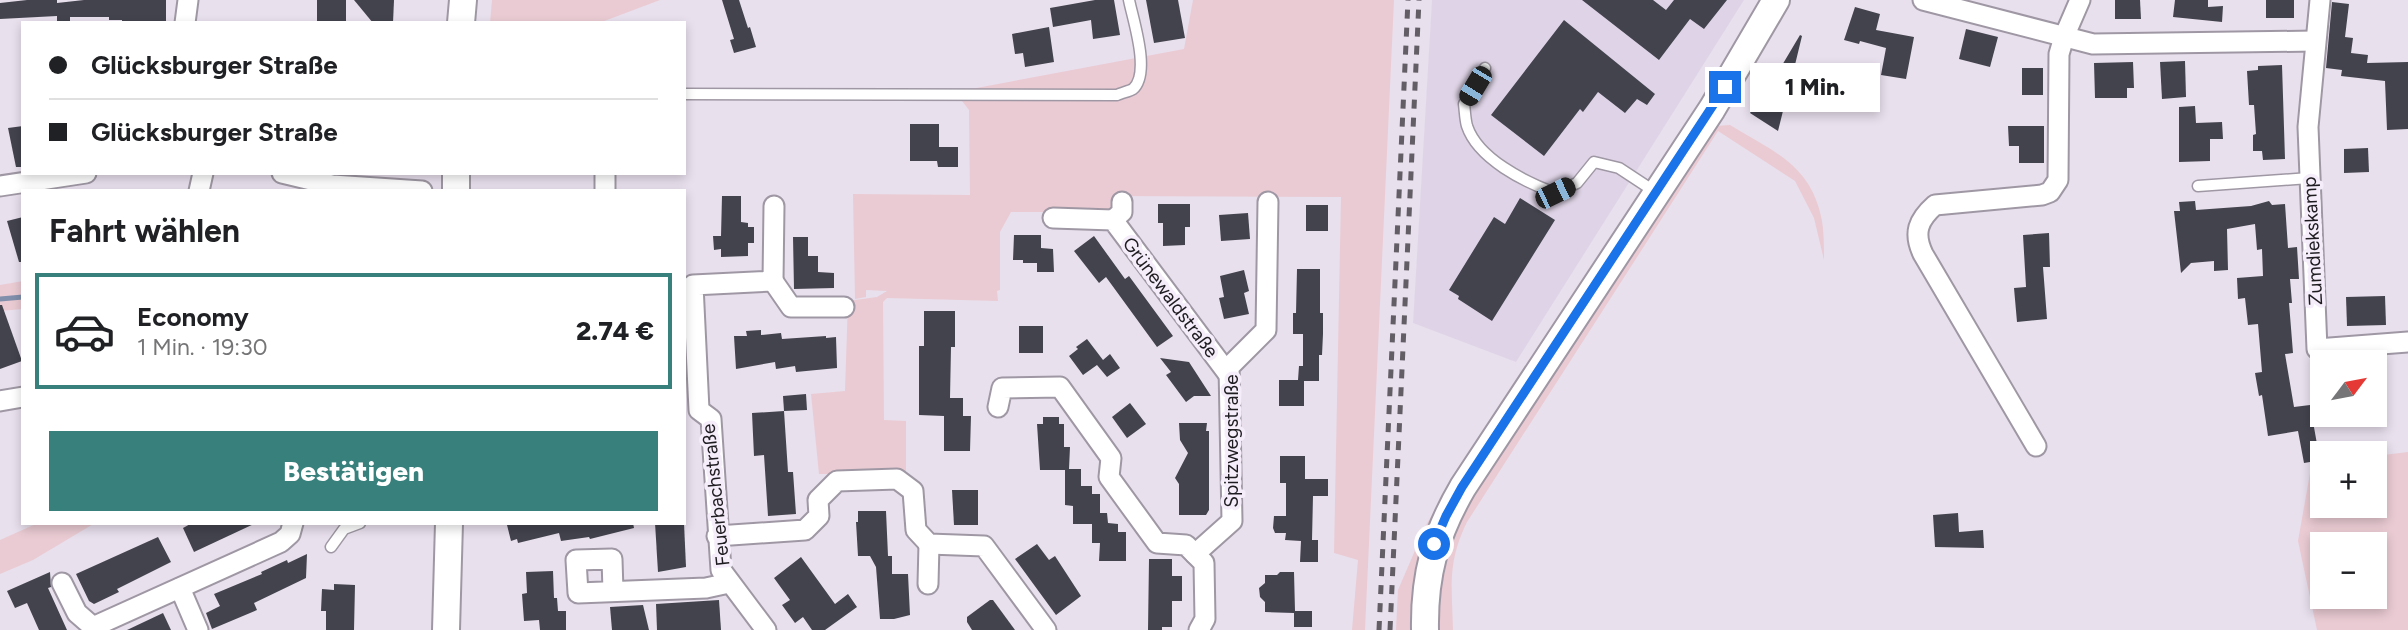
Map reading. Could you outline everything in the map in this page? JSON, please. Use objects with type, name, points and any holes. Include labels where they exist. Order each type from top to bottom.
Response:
[{"type":"main road","points":[[461,21],[463,0]]},
{"type":"main road","points":[[1425,630],[1424,607],[1434,544],[1462,487],[1712,109],[1776,0]]},
{"type":"main road","points":[[446,630],[449,525]]},
{"type":"street","points":[[185,21],[188,0]]},
{"type":"street","points":[[1923,0],[2093,44],[2315,41]]},
{"type":"street","points":[[2036,446],[1923,254],[1917,242],[1917,231],[1920,220],[1935,205],[2042,195],[2055,188],[2059,172],[2059,54],[2080,0]]},
{"type":"street","name":"Zumdiekskamp","points":[[2320,0],[2308,127],[2318,349],[2408,342]]},
{"type":"street","points":[[0,186],[73,175]]},
{"type":"street","points":[[290,175],[332,185],[392,189]]},
{"type":"street","name":"Spitzwegstraße","points":[[1195,554],[1232,521],[1229,367],[1266,330],[1268,202]]},
{"type":"street","points":[[774,205],[773,281],[791,307],[844,307]]},
{"type":"street","name":"Grünewaldstraße","points":[[1053,218],[1118,211],[1229,375]]},
{"type":"street","name":"Feuerbachstraße","points":[[766,630],[721,570],[711,419],[692,410],[688,281],[773,281]]},
{"type":"street","points":[[998,407],[1002,388],[1060,387],[1111,458],[1109,477],[1157,543],[1186,545],[1204,564],[1205,619],[1199,630]]},
{"type":"street","points":[[0,401],[21,397]]},
{"type":"street","points":[[718,536],[805,530],[820,516],[818,500],[836,481],[897,479],[913,491],[916,530],[929,544],[928,584]]},
{"type":"street","points":[[62,583],[77,614],[94,628],[281,542],[290,534],[292,525]]},
{"type":"street","points":[[929,544],[984,546],[1046,630]]},
{"type":"street","name":"Feuerbachstraße","points":[[613,591],[706,588],[729,583]]},
{"type":"street","points":[[180,587],[198,630]]},
{"type":"lane","points":[[686,94],[1117,95],[1133,89],[1140,77],[1142,64],[1129,0]]},
{"type":"lane","points":[[1485,68],[1464,104],[1468,127],[1480,149],[1525,181],[1555,193],[1577,183],[1594,162],[1619,168],[1657,194]]},
{"type":"lane","points":[[2198,186],[2309,178]]},
{"type":"lane","points":[[331,547],[344,529],[355,525]]},
{"type":"shaded area","points":[[492,0],[660,0],[604,21],[490,21]]},
{"type":"shaded area","points":[[1193,0],[1394,0],[1365,630],[1352,630],[1358,560],[1334,553],[1341,197],[1113,196],[1113,212],[1011,212],[1000,232],[998,301],[887,298],[883,302],[884,420],[906,421],[906,474],[819,474],[811,394],[845,391],[848,301],[877,297],[887,291],[866,290],[866,297],[855,299],[853,194],[970,195],[969,110],[955,92],[1184,49]]},
{"type":"shaded area","points":[[1432,0],[1744,0],[1516,362],[1413,323]]},
{"type":"shaded area","points":[[1730,125],[1776,152],[1800,173],[1810,186],[1822,221],[1824,260],[1814,218],[1795,181],[1718,131],[1467,522],[1454,563],[1453,630],[1435,630],[1437,595],[1449,542],[1459,521],[1508,441],[1715,126]]},
{"type":"shaded area","points":[[21,281],[21,309],[0,311],[0,285]]},
{"type":"shaded area","points":[[1516,380],[1519,385],[1460,477],[1414,630],[1396,630],[1398,590],[1426,525]]},
{"type":"shaded area","points":[[2408,452],[2408,630],[2317,630],[2313,609],[2387,609],[2387,532],[2310,532],[2310,597],[2298,541],[2310,473],[2310,518],[2387,518],[2387,455]]},
{"type":"shaded area","points":[[34,525],[92,525],[33,560],[0,574],[0,540]]},
{"type":"building","points":[[27,0],[57,0],[57,3],[84,0],[166,0],[166,21],[70,17],[70,21],[57,21],[57,16],[0,19],[0,3]]},
{"type":"building","points":[[317,0],[346,0],[346,21],[317,21]]},
{"type":"building","points":[[354,0],[394,0],[393,21],[371,21]]},
{"type":"building","points":[[722,0],[739,0],[756,47],[734,53],[730,40],[734,39]]},
{"type":"building","points":[[1095,0],[1114,0],[1120,35],[1093,39],[1091,20],[1053,27],[1050,8]]},
{"type":"building","points":[[1146,0],[1178,0],[1185,38],[1154,43]]},
{"type":"building","points":[[1582,0],[1653,0],[1666,10],[1674,0],[1727,0],[1704,29],[1690,19],[1659,60]]},
{"type":"building","points":[[2115,0],[2140,0],[2141,19],[2115,19]]},
{"type":"building","points":[[2175,0],[2208,0],[2208,7],[2223,6],[2222,22],[2173,17]]},
{"type":"building","points":[[2266,0],[2294,0],[2294,18],[2266,18]]},
{"type":"building","points":[[2332,2],[2349,4],[2345,37],[2353,38],[2351,53],[2368,55],[2367,63],[2408,62],[2408,129],[2387,130],[2385,81],[2341,76],[2342,70],[2326,68]]},
{"type":"building","points":[[1855,7],[1880,14],[1876,30],[1914,37],[1906,79],[1881,75],[1886,48],[1844,40]]},
{"type":"building","points":[[1564,20],[1655,94],[1647,105],[1637,99],[1625,113],[1598,92],[1583,112],[1580,109],[1544,156],[1491,115]]},
{"type":"building","points":[[1049,27],[1054,62],[1025,67],[1023,53],[1015,54],[1012,34]]},
{"type":"building","points":[[1966,29],[1998,37],[1990,67],[1959,59]]},
{"type":"building","points":[[1800,35],[1802,36],[1792,77],[1778,98],[1785,103],[1778,131],[1750,113],[1763,92],[1765,94]]},
{"type":"building","points":[[2185,61],[2186,97],[2162,99],[2160,62]]},
{"type":"building","points":[[2133,62],[2134,88],[2127,88],[2127,98],[2095,98],[2094,63]]},
{"type":"building","points":[[2282,65],[2285,159],[2263,160],[2262,151],[2253,151],[2253,135],[2256,134],[2254,105],[2249,105],[2247,71],[2258,70],[2258,66]]},
{"type":"building","points":[[2022,68],[2043,68],[2043,95],[2022,95]]},
{"type":"building","points":[[2195,106],[2196,123],[2222,122],[2223,139],[2210,139],[2210,161],[2179,162],[2179,107]]},
{"type":"building","points":[[910,124],[939,124],[939,147],[958,147],[958,167],[938,167],[937,161],[910,161]]},
{"type":"building","points":[[21,126],[21,167],[16,167],[8,128]]},
{"type":"building","points":[[2008,126],[2044,126],[2044,163],[2019,163],[2019,146],[2009,146]]},
{"type":"building","points":[[2368,148],[2369,172],[2344,173],[2344,149]]},
{"type":"building","points":[[722,196],[741,196],[741,222],[748,223],[748,227],[754,227],[754,243],[748,243],[748,256],[721,257],[721,249],[714,250],[713,236],[721,236]]},
{"type":"building","points":[[1520,198],[1555,220],[1492,321],[1449,290],[1494,217],[1505,224]]},
{"type":"building","points":[[2195,201],[2196,210],[2251,206],[2269,201],[2272,205],[2285,204],[2288,248],[2297,247],[2299,279],[2290,279],[2293,353],[2285,354],[2294,407],[2310,405],[2310,427],[2314,427],[2316,441],[2310,441],[2310,462],[2304,463],[2298,431],[2268,436],[2262,395],[2259,396],[2255,373],[2262,372],[2258,324],[2248,325],[2245,298],[2238,299],[2237,278],[2263,276],[2262,249],[2257,250],[2255,224],[2227,229],[2228,270],[2214,271],[2214,261],[2191,263],[2181,273],[2174,211],[2180,211],[2179,202]]},
{"type":"building","points":[[1158,204],[1190,204],[1190,227],[1185,227],[1185,245],[1163,246],[1163,223],[1158,223]]},
{"type":"building","points":[[1306,205],[1328,205],[1328,231],[1306,231]]},
{"type":"building","points":[[1248,213],[1250,239],[1221,241],[1219,215]]},
{"type":"building","points":[[21,218],[21,262],[19,262],[7,221]]},
{"type":"building","points":[[2049,233],[2050,267],[2043,267],[2047,319],[2017,322],[2014,288],[2026,287],[2023,235]]},
{"type":"building","points":[[1014,235],[1041,235],[1041,248],[1053,249],[1054,272],[1037,272],[1037,263],[1013,260]]},
{"type":"building","points":[[1094,236],[1125,279],[1129,276],[1173,336],[1157,347],[1106,277],[1099,283],[1074,251]]},
{"type":"building","points":[[793,237],[808,237],[808,256],[818,256],[818,272],[834,273],[834,288],[794,289]]},
{"type":"building","points":[[1297,269],[1320,269],[1323,334],[1322,355],[1319,355],[1319,381],[1304,381],[1304,406],[1279,406],[1279,380],[1298,380],[1299,366],[1303,366],[1303,334],[1293,334]]},
{"type":"building","points":[[1244,270],[1249,291],[1244,293],[1249,314],[1224,319],[1219,298],[1224,297],[1220,276]]},
{"type":"building","points":[[2385,296],[2386,325],[2347,326],[2346,297]]},
{"type":"building","points":[[0,305],[2,305],[21,361],[0,369]]},
{"type":"building","points":[[924,311],[955,311],[950,398],[963,398],[963,416],[971,416],[970,451],[944,451],[944,416],[919,415],[919,346],[924,346]]},
{"type":"building","points":[[1019,326],[1043,326],[1043,353],[1019,353]]},
{"type":"building","points":[[761,330],[761,335],[781,333],[782,339],[836,337],[837,368],[796,372],[795,366],[776,369],[775,362],[736,369],[734,336],[747,336],[746,331]]},
{"type":"building","points":[[1087,339],[1103,360],[1110,354],[1120,368],[1107,377],[1097,365],[1083,375],[1069,356]]},
{"type":"building","points":[[1160,358],[1189,362],[1211,396],[1194,396],[1186,402],[1166,375],[1171,372]]},
{"type":"building","points":[[806,394],[807,410],[784,411],[783,396]]},
{"type":"building","points":[[1130,403],[1146,424],[1127,438],[1112,417]]},
{"type":"building","points":[[784,411],[788,472],[793,472],[796,514],[768,516],[764,455],[754,456],[752,413]]},
{"type":"building","points":[[1043,417],[1059,417],[1059,424],[1064,424],[1064,447],[1070,447],[1069,469],[1081,469],[1081,486],[1092,486],[1092,494],[1100,494],[1100,513],[1107,513],[1108,523],[1118,524],[1118,532],[1126,532],[1126,561],[1099,561],[1100,543],[1092,543],[1092,524],[1073,524],[1073,506],[1065,505],[1065,470],[1040,470],[1037,424],[1043,424]]},
{"type":"building","points":[[1179,423],[1207,423],[1209,510],[1206,515],[1179,515],[1179,484],[1175,478],[1188,453],[1180,440]]},
{"type":"building","points":[[1280,456],[1305,456],[1305,479],[1328,479],[1328,496],[1313,496],[1312,540],[1318,540],[1318,562],[1300,562],[1301,541],[1285,540],[1286,533],[1275,533],[1273,528],[1274,516],[1286,516],[1286,483],[1280,483]]},
{"type":"building","points":[[952,490],[978,490],[978,525],[954,525]]},
{"type":"building","points":[[858,511],[886,511],[888,556],[892,556],[892,574],[908,574],[910,615],[880,619],[876,567],[870,556],[858,556]]},
{"type":"building","points":[[1958,513],[1959,532],[1983,530],[1984,548],[1935,547],[1933,515]]},
{"type":"building","points":[[188,525],[252,525],[194,552],[183,528]]},
{"type":"building","points":[[507,525],[633,525],[634,528],[590,539],[561,541],[559,533],[518,543],[517,539],[511,541]]},
{"type":"building","points":[[655,525],[684,525],[686,567],[658,572]]},
{"type":"building","points":[[158,537],[171,562],[117,589],[119,592],[94,604],[89,601],[76,574]]},
{"type":"building","points":[[1037,544],[1049,560],[1055,556],[1081,596],[1056,615],[1015,559]]},
{"type":"building","points":[[307,554],[306,578],[254,603],[257,610],[212,629],[206,613],[220,606],[214,594],[262,574],[261,572],[287,560],[288,563]]},
{"type":"building","points":[[801,557],[835,604],[848,594],[857,607],[825,630],[812,630],[803,617],[795,623],[782,605],[790,600],[774,578]]},
{"type":"building","points":[[1149,559],[1172,559],[1172,576],[1182,576],[1182,601],[1172,601],[1172,627],[1162,627],[1162,630],[1148,630]]},
{"type":"building","points":[[553,571],[554,598],[557,598],[558,611],[566,611],[566,630],[540,630],[539,620],[524,621],[522,594],[527,593],[526,572]]},
{"type":"building","points":[[50,572],[51,587],[48,588],[67,630],[39,630],[27,603],[15,608],[7,591]]},
{"type":"building","points":[[1280,572],[1294,572],[1295,611],[1312,611],[1312,627],[1294,627],[1294,613],[1265,612],[1265,602],[1260,597],[1259,588],[1265,583],[1265,575],[1277,575]]},
{"type":"building","points":[[334,584],[355,585],[354,630],[326,630],[326,611],[321,611],[322,589],[334,590]]},
{"type":"building","points":[[719,600],[721,630],[657,630],[656,604]]},
{"type":"building","points":[[993,600],[1015,630],[972,630],[967,617]]},
{"type":"building","points":[[643,605],[649,630],[612,630],[610,607]]},
{"type":"building","points":[[163,613],[171,630],[127,630]]},
{"type":"waterway","points":[[0,299],[21,297]]},
{"type":"railway","points":[[1379,630],[1408,0]]},
{"type":"railway","points":[[1390,630],[1419,0]]},
{"type":"route","points":[[1434,544],[1462,487],[1725,87]]}]
